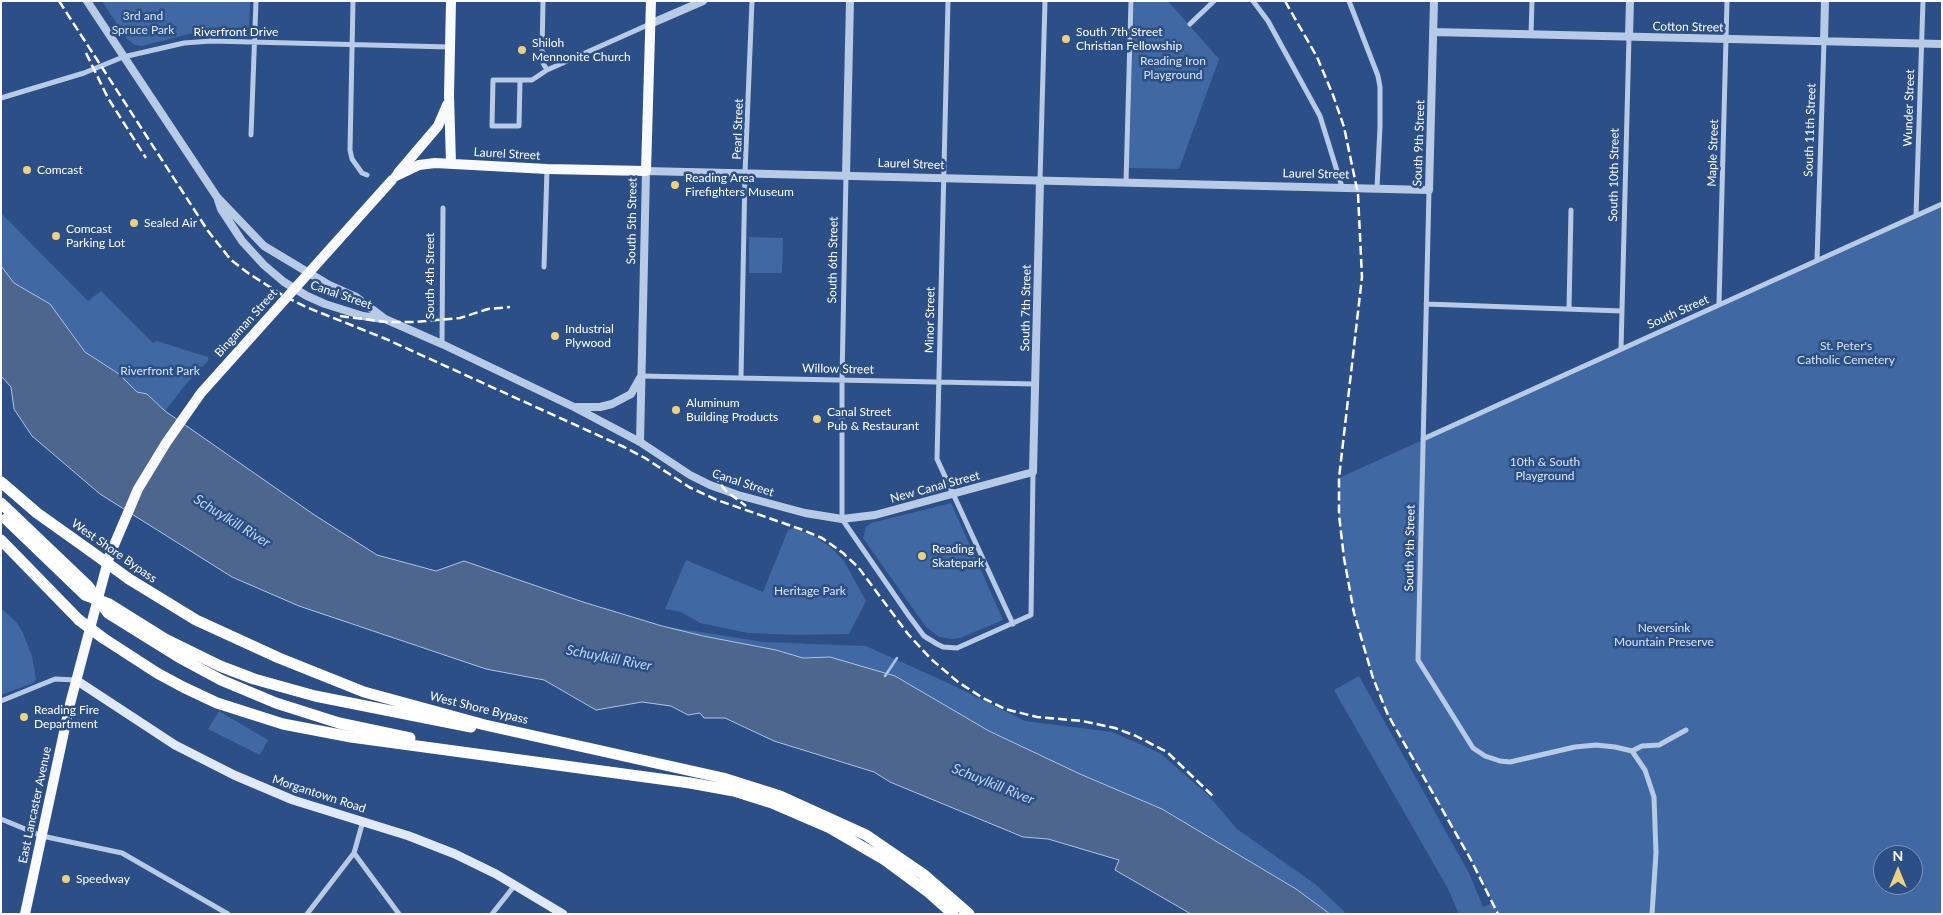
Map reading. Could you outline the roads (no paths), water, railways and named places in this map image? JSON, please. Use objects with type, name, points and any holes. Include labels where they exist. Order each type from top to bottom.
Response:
[{"type":"highway","name":"West Shore Bypass","points":[[1,482],[37,513],[129,579],[196,620],[279,658],[364,692],[486,725],[723,778],[780,796],[870,838],[924,874],[969,914]]},
{"type":"highway","points":[[1,503],[88,586],[108,613],[182,659],[221,680],[276,703],[318,717],[380,732],[550,764]]},
{"type":"highway","points":[[1,514],[85,595],[110,604],[145,628],[202,658],[236,673],[270,684],[359,707],[562,742]]},
{"type":"highway","points":[[1,540],[79,620],[157,673],[217,703],[283,724],[351,737],[690,783],[734,791],[772,803],[830,828],[870,851],[904,874],[953,914]]},
{"type":"main road","points":[[451,1],[449,95],[451,164]]},
{"type":"main road","name":"South 5th Street","points":[[646,170],[651,1]]},
{"type":"main road","points":[[394,178],[438,126],[446,111],[449,95]]},
{"type":"main road","name":"Laurel Street","points":[[394,178],[419,165],[451,164],[547,169],[646,170]]},
{"type":"main road","name":"Bingaman Street","points":[[109,557],[127,511],[146,476],[166,443],[201,393],[394,178]]},
{"type":"main road","name":"East Lancaster Avenue","points":[[25,914],[76,680],[109,557]]},
{"type":"main road","name":"Morgantown Road","points":[[76,680],[175,745],[214,766],[280,795],[438,847],[477,864],[515,884],[563,914]]},
{"type":"street","name":"Canal Street","points":[[87,1],[217,197],[264,246],[329,285],[356,297],[384,319],[442,344],[574,407],[640,442],[690,475],[726,492],[805,513],[842,519]]},
{"type":"street","points":[[251,135],[256,1]]},
{"type":"street","points":[[353,1],[350,150],[352,159],[362,173],[367,175]]},
{"type":"street","points":[[543,1],[542,53],[547,70]]},
{"type":"street","points":[[520,80],[520,126],[492,126],[493,80],[520,80],[532,80],[539,78],[547,70],[703,1]]},
{"type":"street","name":"Pearl Street","points":[[741,377],[752,1]]},
{"type":"street","name":"South 6th Street","points":[[842,519],[842,380],[850,1]]},
{"type":"street","name":"Minor Street","points":[[948,1],[937,459],[1013,624]]},
{"type":"street","name":"South 7th Street","points":[[1013,624],[1031,615],[1045,1]]},
{"type":"street","points":[[1126,182],[1131,1]]},
{"type":"street","points":[[1190,24],[1214,1]]},
{"type":"street","points":[[1253,1],[1268,21],[1320,116],[1342,187]]},
{"type":"street","points":[[1349,1],[1374,71],[1378,76],[1380,87],[1377,188]]},
{"type":"street","name":"South 9th Street","points":[[1434,1],[1418,660],[1473,748],[1485,756],[1510,762],[1582,746],[1615,746],[1632,751]]},
{"type":"street","points":[[1531,35],[1532,1]]},
{"type":"street","name":"South 10th Street","points":[[1621,349],[1630,1]]},
{"type":"street","name":"Maple Street","points":[[1719,304],[1727,1]]},
{"type":"street","name":"South 11th Street","points":[[1817,260],[1825,1]]},
{"type":"street","name":"Wunder Street","points":[[1916,216],[1923,1]]},
{"type":"street","name":"Cotton Street","points":[[1433,32],[1942,44]]},
{"type":"street","name":"Riverfront Drive","points":[[1,98],[84,73],[123,57],[184,43],[255,42],[450,47]]},
{"type":"street","points":[[544,267],[547,169]]},
{"type":"street","name":"Laurel Street","points":[[646,170],[1429,190]]},
{"type":"street","name":"South 5th Street","points":[[640,442],[646,170]]},
{"type":"street","name":"Canal Street","points":[[217,197],[221,209],[242,241],[264,265],[284,282],[325,304],[363,316],[384,319]]},
{"type":"street","name":"South Street","points":[[1423,439],[1942,204]]},
{"type":"street","name":"South 4th Street","points":[[442,344],[443,208]]},
{"type":"street","points":[[1569,309],[1570,210]]},
{"type":"street","points":[[1426,304],[1622,311]]},
{"type":"street","points":[[574,407],[600,407],[612,404],[631,394],[641,376]]},
{"type":"street","name":"Willow Street","points":[[641,376],[1035,384]]},
{"type":"street","name":"New Canal Street","points":[[842,519],[875,515],[1033,472]]},
{"type":"street","points":[[842,519],[924,636],[937,644],[943,647],[957,648],[1013,624]]},
{"type":"street","points":[[1,701],[55,678],[76,680]]},
{"type":"street","points":[[1652,914],[1656,854],[1654,797],[1645,770],[1632,751],[1642,746],[1660,745],[1686,730]]},
{"type":"street","points":[[1,819],[42,836],[122,853],[228,914]]},
{"type":"street","points":[[307,914],[354,854],[363,821]]},
{"type":"street","points":[[354,854],[399,914]]},
{"type":"street","points":[[492,914],[515,884]]},
{"type":"water","name":"Schuylkill River","points":[[1,266],[14,283],[50,304],[85,352],[119,374],[137,392],[147,394],[165,411],[313,514],[377,555],[436,571],[464,561],[583,602],[662,626],[776,650],[803,658],[830,657],[895,676],[989,731],[1080,774],[1162,809],[1296,889],[1330,914],[1191,914],[1115,870],[1119,860],[1048,839],[1023,837],[890,782],[874,772],[774,741],[725,718],[704,718],[700,713],[688,715],[671,706],[642,702],[596,710],[544,680],[486,669],[299,606],[232,577],[100,494],[32,436],[14,409],[11,387],[1,376]]},
{"type":"waterway","points":[[885,676],[897,658]]},
{"type":"railway","points":[[59,1],[208,231],[231,260],[248,273],[284,296],[306,307],[386,339],[624,447],[645,458],[689,487],[717,500],[822,538],[858,567],[908,634],[931,659],[958,682],[1005,709],[1037,717],[1082,721],[1115,728],[1136,736],[1167,752],[1215,798]]},
{"type":"railway","points":[[1285,1],[1317,57],[1333,95],[1344,127],[1358,194],[1362,277],[1339,478],[1339,515],[1344,558],[1354,613],[1373,678],[1388,715],[1470,858],[1498,914]]},
{"type":"railway","points":[[86,53],[108,98],[146,158]]},
{"type":"railway","points":[[340,316],[386,322],[415,322],[460,318],[488,309],[510,307]]},
{"type":"railway","points":[[716,473],[719,482],[726,491],[746,506]]},
{"type":"place","name":"South 7th Street Christian Fellowship","points":[[1066,39]]},
{"type":"place","name":"Shiloh Mennonite Church","points":[[522,50]]},
{"type":"place","name":"Comcast","points":[[27,170]]},
{"type":"place","name":"Reading Area Firefighters Museum","points":[[675,185]]},
{"type":"place","name":"Sealed Air","points":[[134,223]]},
{"type":"place","name":"Comcast Parking Lot","points":[[56,236]]},
{"type":"place","name":"Industrial Plywood","points":[[555,336]]},
{"type":"place","name":"Aluminum Building Products","points":[[676,410]]},
{"type":"place","name":"Canal Street Pub & Restaurant","points":[[817,419]]},
{"type":"place","name":"Reading Skatepark","points":[[922,556]]},
{"type":"place","name":"Reading Fire Department","points":[[24,717]]},
{"type":"place","name":"Speedway","points":[[66,879]]},
{"type":"park label","name":"3rd and Spruce Park","points":[[143,23]]},
{"type":"park label","name":"Reading Iron Playground","points":[[1173,68]]},
{"type":"park label","name":"St. Peter's Catholic Cemetery","points":[[1846,353]]},
{"type":"park label","name":"Riverfront Park","points":[[160,371]]},
{"type":"park label","name":"10th & South Playground","points":[[1545,469]]},
{"type":"park label","name":"Heritage Park","points":[[810,591]]},
{"type":"park label","name":"Neversink Mountain Preserve","points":[[1664,635]]}]
